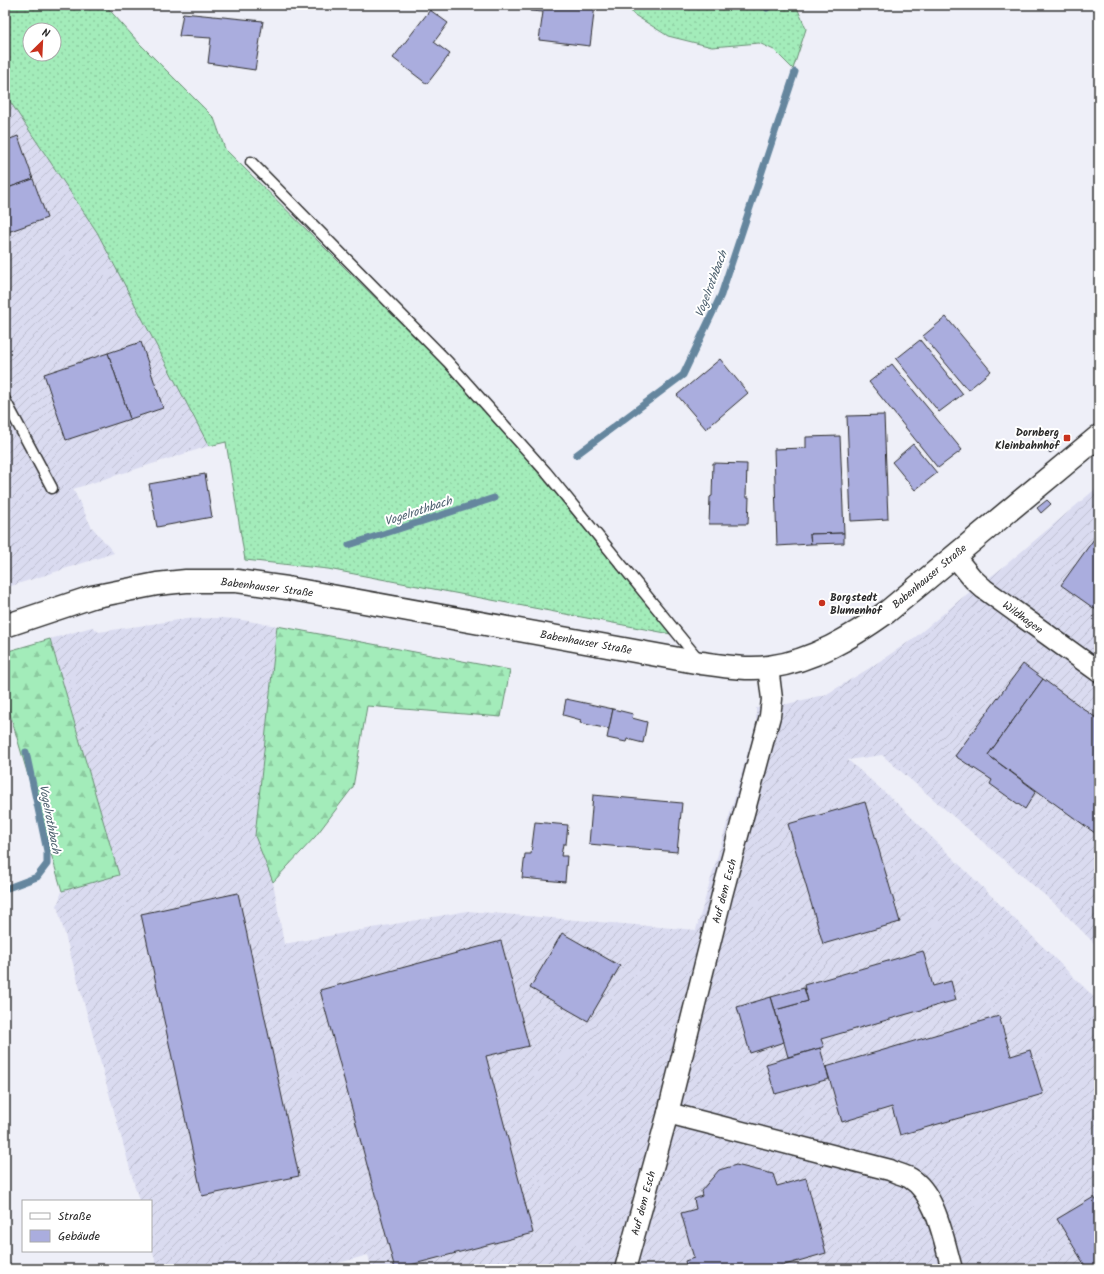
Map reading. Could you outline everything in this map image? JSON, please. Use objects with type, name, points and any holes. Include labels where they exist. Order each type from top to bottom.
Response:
[{"type":"main road","name":"Babenhauser Straße","points":[[5,626],[92,597],[157,584],[178,582],[237,581],[287,588],[701,663],[731,667],[768,667],[794,662],[816,654],[843,641],[867,626],[887,612],[1099,436]]},
{"type":"street","name":"Wildhagen","points":[[954,556],[973,579],[984,589],[1099,672]]},
{"type":"street","name":"Auf dem Esch","points":[[625,1269],[668,1114],[722,895],[770,716],[772,699],[768,667]]},
{"type":"street","points":[[668,1114],[890,1170],[911,1179],[926,1193],[936,1216],[952,1269]]},
{"type":"lane","points":[[252,162],[448,362],[546,472],[701,663]]},
{"type":"lane","points":[[5,400],[52,488]]},
{"type":"shaded area","points":[[5,94],[97,232],[209,446],[73,489],[91,526],[114,553],[5,588]]},
{"type":"shaded area","points":[[1099,486],[1099,948],[1055,904],[882,755],[848,760],[899,805],[1099,1002],[1099,1269],[372,1269],[368,1255],[317,1269],[158,1269],[152,1248],[152,1200],[139,1200],[57,906],[62,891],[119,875],[50,639],[92,627],[99,632],[185,619],[236,619],[277,626],[255,836],[273,882],[284,944],[467,911],[696,930],[756,724],[756,708],[787,704],[827,694],[913,639],[962,598],[1002,568]]},
{"type":"green space","points":[[5,5],[105,5],[140,44],[214,118],[225,149],[441,363],[523,454],[671,634],[328,569],[245,560],[226,442],[209,446],[97,232],[5,94]]},
{"type":"green space","points":[[628,5],[796,5],[806,29],[793,69],[774,50],[759,43],[712,47],[668,36],[633,14]]},
{"type":"green space","points":[[277,626],[510,670],[501,717],[367,706],[353,787],[315,837],[273,882],[255,836]]},
{"type":"green space","points":[[50,639],[119,875],[62,891],[5,697],[5,652]]},
{"type":"building","points":[[531,5],[595,5],[590,46],[539,40],[543,12],[530,11]]},
{"type":"building","points":[[430,10],[448,23],[434,42],[450,54],[427,84],[393,58]]},
{"type":"building","points":[[183,13],[263,21],[255,70],[208,63],[211,38],[179,36]]},
{"type":"building","points":[[18,136],[33,179],[5,189],[5,141]]},
{"type":"building","points":[[33,179],[47,218],[5,233],[5,189]]},
{"type":"building","points":[[946,317],[991,371],[968,390],[923,336]]},
{"type":"building","points":[[920,340],[963,394],[939,412],[896,359]]},
{"type":"building","points":[[141,342],[163,408],[130,419],[108,353]]},
{"type":"building","points":[[108,353],[130,419],[66,440],[44,374]]},
{"type":"building","points":[[720,359],[748,393],[706,429],[677,395]]},
{"type":"building","points":[[892,364],[962,450],[938,468],[869,382]]},
{"type":"building","points":[[884,415],[888,519],[851,521],[847,416]]},
{"type":"building","points":[[840,436],[844,533],[810,534],[811,544],[777,546],[774,449],[806,448],[806,437]]},
{"type":"building","points":[[1056,440],[1060,445],[1050,453],[1046,449]]},
{"type":"building","points":[[913,444],[937,473],[915,490],[892,462]]},
{"type":"building","points":[[713,463],[747,464],[746,497],[749,497],[748,524],[709,524]]},
{"type":"building","points":[[205,474],[212,517],[157,527],[149,484]]},
{"type":"building","points":[[1047,500],[1051,504],[1041,513],[1037,508]]},
{"type":"building","points":[[1099,532],[1099,612],[1061,585]]},
{"type":"building","points":[[844,533],[844,543],[811,544],[810,534]]},
{"type":"building","points":[[1023,664],[1043,679],[988,755],[1036,791],[1025,809],[990,784],[992,780],[955,756]]},
{"type":"building","points":[[1043,679],[1099,720],[1099,836],[988,755]]},
{"type":"building","points":[[566,699],[613,709],[609,729],[580,723],[581,720],[563,715]]},
{"type":"building","points":[[613,709],[633,714],[632,718],[647,722],[643,743],[627,739],[626,742],[607,738]]},
{"type":"building","points":[[593,795],[682,803],[677,852],[589,844]]},
{"type":"building","points":[[865,802],[900,922],[823,944],[788,824]]},
{"type":"building","points":[[535,822],[568,825],[566,844],[563,844],[561,856],[567,856],[565,882],[522,878],[525,854],[531,854]]},
{"type":"building","points":[[238,893],[299,1176],[202,1196],[141,914]]},
{"type":"building","points":[[562,933],[620,966],[588,1021],[530,988]]},
{"type":"building","points":[[501,941],[529,1046],[486,1056],[533,1233],[395,1269],[320,990]]},
{"type":"building","points":[[923,951],[933,986],[951,981],[956,1000],[821,1039],[824,1047],[788,1057],[775,1010],[808,1001],[804,985]]},
{"type":"building","points":[[804,988],[808,1001],[775,1010],[771,997]]},
{"type":"building","points":[[771,997],[784,1042],[750,1053],[737,1007]]},
{"type":"building","points":[[999,1016],[1011,1056],[1030,1050],[1043,1094],[900,1135],[892,1107],[842,1122],[826,1067]]},
{"type":"building","points":[[820,1048],[829,1079],[775,1094],[766,1064]]},
{"type":"building","points":[[736,1165],[773,1174],[777,1186],[806,1178],[826,1253],[771,1269],[687,1269],[685,1261],[694,1258],[681,1213],[696,1209],[694,1199],[702,1196],[701,1191],[719,1170]]},
{"type":"building","points":[[1094,1197],[1099,1205],[1099,1269],[1087,1269],[1057,1219]]},
{"type":"waterway","name":"Vogelrothbach","points":[[576,455],[683,375],[721,295],[795,72]]},
{"type":"waterway","name":"Vogelrothbach","points":[[349,545],[494,498]]},
{"type":"waterway","name":"Vogelrothbach","points":[[5,889],[37,877],[47,864],[47,851],[26,752]]},
{"type":"place","name":"Dornberg Kleinbahnhof","points":[[1067,438]]},
{"type":"place","name":"Borgstedt Blumenhof","points":[[822,603]]}]
